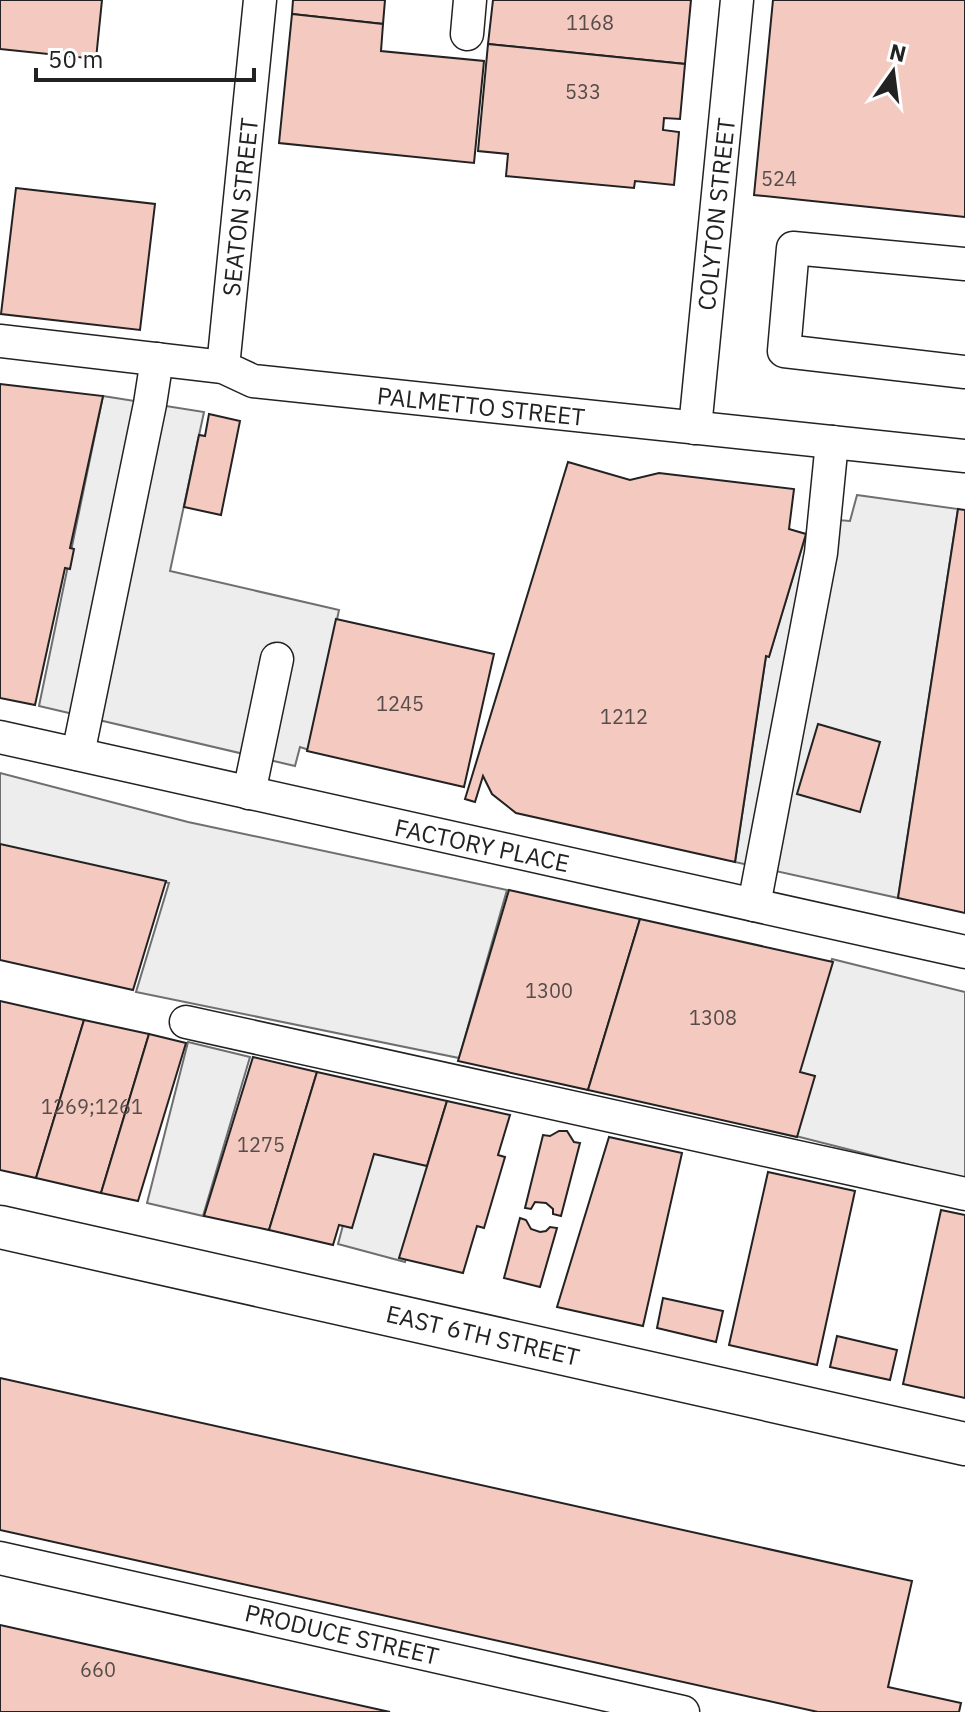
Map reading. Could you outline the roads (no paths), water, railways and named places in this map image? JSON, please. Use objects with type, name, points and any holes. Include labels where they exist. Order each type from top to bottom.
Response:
[{"type":"main road","name":"EAST 6TH STREET","points":[[0,1227],[965,1444]]},
{"type":"street","name":"SEATON STREET","points":[[223,367],[260,0]]},
{"type":"street","points":[[467,34],[470,0]]},
{"type":"street","name":"COLYTON STREET","points":[[695,428],[737,0]]},
{"type":"street","points":[[965,264],[793,248],[784,351],[965,372]]},
{"type":"street","name":"PALMETTO STREET","points":[[0,341],[223,367],[253,381],[965,456]]},
{"type":"street","points":[[78,754],[157,359]]},
{"type":"street","points":[[754,905],[821,553],[832,442]]},
{"type":"street","points":[[249,793],[277,659]]},
{"type":"street","name":"FACTORY PLACE","points":[[0,737],[965,952]]},
{"type":"street","points":[[186,1022],[965,1194]]},
{"type":"street","name":"PRODUCE STREET","points":[[0,1558],[683,1712]]}]
